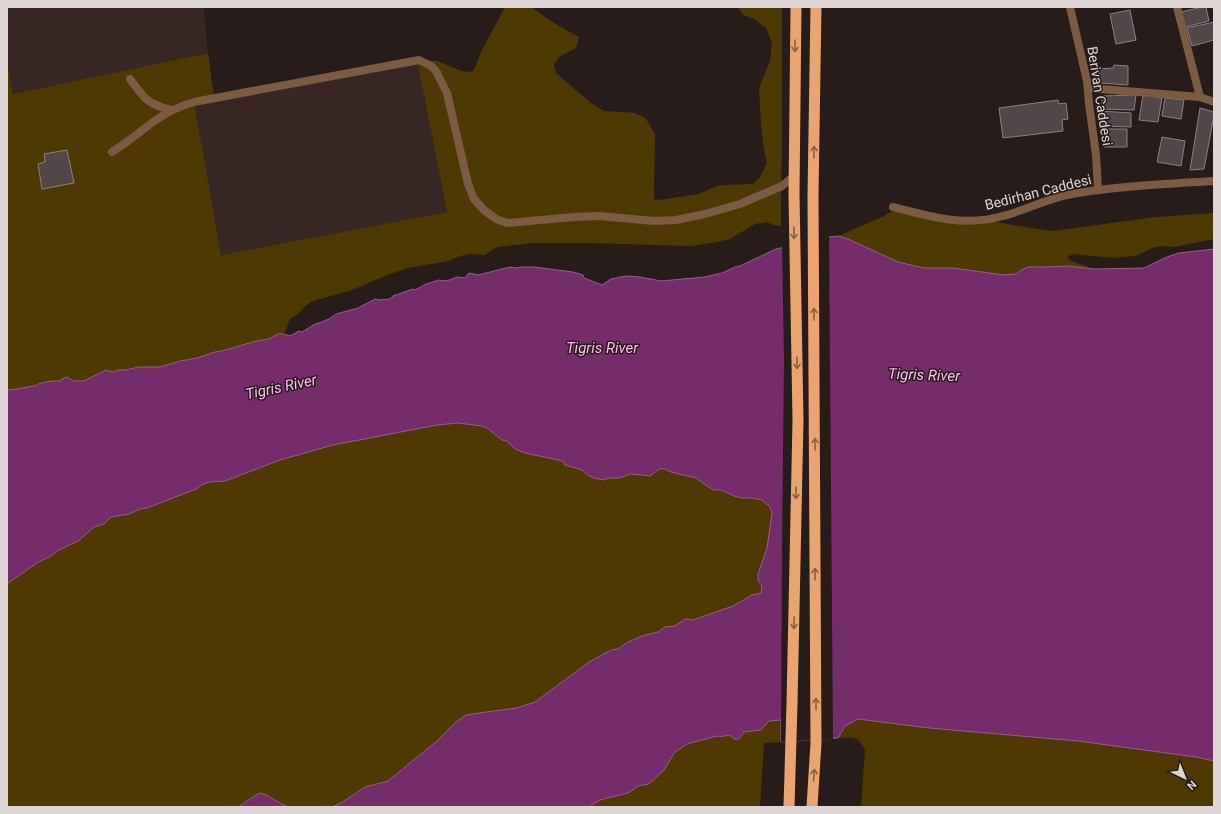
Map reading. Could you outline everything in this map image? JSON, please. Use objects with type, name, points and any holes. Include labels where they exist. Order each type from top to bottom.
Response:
[{"type":"highway","points":[[789,807],[798,420],[794,194],[796,7]]},
{"type":"highway","points":[[812,807],[816,743],[813,191],[816,7]]},
{"type":"street","points":[[1070,7],[1076,7]]},
{"type":"street","name":"Berivan Caddesi","points":[[1070,7],[1087,81],[1096,156],[1098,189]]},
{"type":"street","points":[[1177,7],[1200,97]]},
{"type":"street","points":[[112,152],[130,140],[156,119],[171,110],[200,100],[419,60],[431,66],[436,72],[447,93],[468,184],[474,199],[484,210],[496,219],[507,223],[599,216],[654,221],[676,220],[705,214],[740,204],[782,186],[794,176]]},
{"type":"street","points":[[130,79],[148,102],[157,107],[171,110]]},
{"type":"street","points":[[1088,88],[1200,97],[1214,102]]},
{"type":"street","name":"Bedirhan Caddesi","points":[[893,207],[928,216],[952,220],[986,220],[1064,196],[1098,189],[1214,181]]},
{"type":"shaded area","points":[[7,7],[204,7],[208,53],[13,94],[7,61]]},
{"type":"shaded area","points":[[505,7],[532,7],[549,20],[579,37],[576,48],[559,57],[554,64],[556,73],[591,103],[604,111],[634,113],[646,118],[655,134],[654,199],[659,200],[699,194],[717,186],[753,184],[760,177],[767,163],[761,126],[759,88],[770,61],[772,43],[766,28],[754,19],[744,15],[737,7],[782,7],[781,226],[773,225],[767,222],[755,224],[730,239],[691,246],[532,243],[498,247],[485,255],[469,254],[448,261],[407,268],[352,290],[313,301],[290,319],[284,334],[278,334],[269,339],[256,341],[160,367],[133,368],[113,372],[106,370],[84,381],[74,381],[70,378],[7,391],[7,61],[13,94],[208,53],[214,97],[194,102],[221,255],[447,212],[417,60],[437,61],[461,71],[472,72]]},
{"type":"shaded area","points":[[417,60],[447,212],[220,255],[194,102]]},
{"type":"shaded area","points":[[898,208],[928,216],[986,220],[1053,231],[1156,217],[1214,213],[1214,239],[1174,247],[1155,247],[1135,256],[1113,258],[1075,254],[1068,256],[1069,260],[1094,269],[1069,266],[1028,267],[1016,274],[1004,275],[953,268],[924,268],[898,262],[848,239],[838,236],[884,216]]},
{"type":"shaded area","points":[[458,423],[483,427],[501,439],[539,456],[563,461],[573,468],[582,470],[588,475],[604,480],[609,478],[619,478],[631,474],[650,476],[657,470],[664,469],[695,477],[715,490],[726,492],[736,497],[758,499],[763,501],[770,507],[771,521],[768,542],[758,580],[762,586],[762,593],[752,595],[733,606],[693,620],[685,619],[675,626],[665,627],[658,632],[645,635],[628,642],[618,649],[611,650],[589,662],[535,702],[517,708],[486,712],[448,730],[388,781],[365,787],[341,803],[332,807],[288,807],[280,804],[269,795],[256,795],[238,807],[7,807],[7,584],[37,563],[66,547],[94,527],[104,524],[111,517],[129,514],[140,509],[147,508],[196,489],[203,484],[225,481],[280,460],[333,445],[437,425]]},
{"type":"shaded area","points":[[858,719],[929,728],[1078,741],[1196,757],[1214,761],[1214,807],[861,807],[865,750],[860,742],[854,738],[838,738],[845,726]]},
{"type":"shaded area","points":[[781,720],[781,742],[764,743],[760,807],[589,807],[600,800],[630,792],[638,786],[649,784],[664,770],[674,753],[687,744],[717,736],[721,737],[729,735],[741,738],[744,732],[761,730],[769,721]]},
{"type":"water","name":"Tigris River","points":[[838,236],[848,239],[898,262],[924,268],[953,268],[1004,275],[1016,274],[1028,267],[1069,266],[1094,269],[1144,268],[1179,253],[1214,249],[1214,761],[1196,757],[1078,741],[929,728],[858,719],[845,726],[838,738],[781,742],[781,720],[769,721],[761,730],[744,732],[738,739],[734,739],[730,736],[717,736],[687,744],[674,753],[664,770],[649,784],[638,786],[630,792],[624,794],[600,800],[589,807],[332,807],[341,803],[365,787],[388,781],[466,715],[517,708],[535,702],[589,662],[611,650],[618,649],[628,642],[645,635],[658,632],[665,627],[675,626],[685,619],[693,620],[733,606],[752,595],[761,593],[762,586],[758,580],[758,574],[767,548],[772,513],[770,507],[762,500],[742,498],[721,490],[714,490],[696,478],[671,472],[665,469],[659,469],[650,476],[631,474],[619,478],[609,478],[604,480],[594,478],[582,470],[565,465],[563,461],[525,453],[515,449],[507,441],[502,440],[487,428],[482,426],[458,423],[437,425],[333,445],[280,460],[225,481],[203,484],[196,489],[147,508],[140,509],[129,514],[111,517],[104,524],[94,527],[78,541],[37,563],[7,584],[8,390],[34,386],[40,383],[61,381],[67,377],[74,381],[84,381],[106,370],[113,372],[139,367],[160,367],[256,341],[269,339],[278,334],[290,336],[299,331],[302,332],[336,314],[358,308],[375,299],[390,299],[393,296],[413,289],[415,290],[426,284],[439,280],[450,280],[457,277],[465,278],[469,273],[478,275],[510,267],[534,267],[573,272],[583,275],[584,278],[602,285],[611,279],[626,276],[661,281],[705,277],[722,273],[740,266],[776,249]]},
{"type":"water","points":[[261,793],[281,804],[288,807],[238,807]]},
{"type":"pier","points":[[829,235],[833,739],[781,742],[784,360],[782,245]]},
{"type":"building","points":[[1206,7],[1209,21],[1185,27],[1181,12]]},
{"type":"building","points":[[1130,10],[1136,40],[1116,44],[1110,14]]},
{"type":"building","points":[[1214,22],[1214,40],[1192,46],[1187,28]]},
{"type":"building","points":[[1114,65],[1128,66],[1128,85],[1100,83],[1099,69],[1113,68]]},
{"type":"building","points":[[1136,95],[1134,110],[1102,109],[1102,96]]},
{"type":"building","points":[[1143,95],[1162,98],[1158,122],[1139,120]]},
{"type":"building","points":[[1165,98],[1184,100],[1181,119],[1162,116]]},
{"type":"building","points":[[1058,100],[1059,104],[1066,103],[1068,119],[1062,120],[1063,131],[1003,138],[999,108]]},
{"type":"building","points":[[1200,108],[1214,112],[1214,115],[1204,169],[1190,170]]},
{"type":"building","points":[[1100,111],[1131,113],[1131,127],[1099,126]]},
{"type":"building","points":[[1105,129],[1127,129],[1127,147],[1104,147]]},
{"type":"building","points":[[1162,137],[1185,141],[1181,166],[1157,162]]},
{"type":"building","points":[[67,150],[74,183],[42,189],[38,164],[45,162],[44,154]]}]
